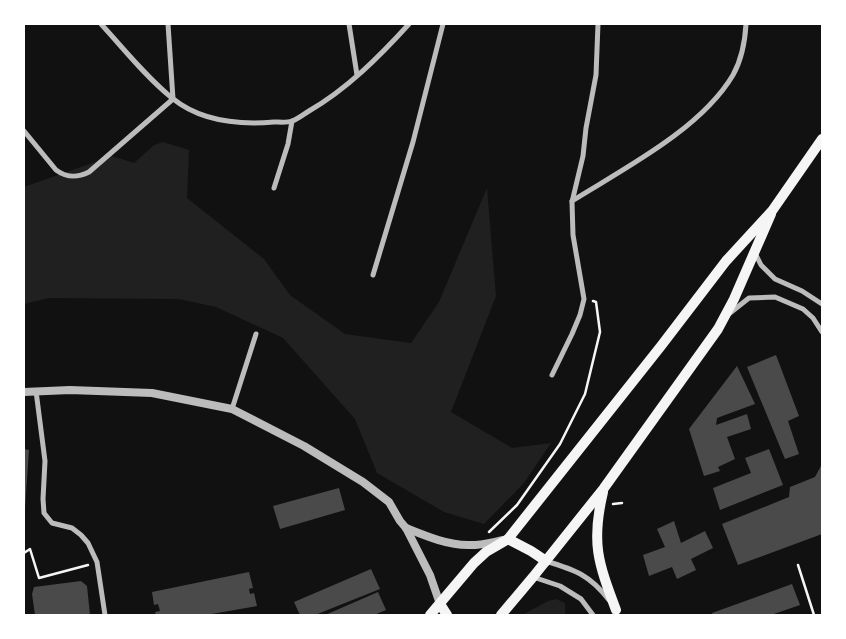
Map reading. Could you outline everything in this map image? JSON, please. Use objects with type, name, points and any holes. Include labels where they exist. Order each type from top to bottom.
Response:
[{"type":"main road","points":[[430,615],[474,563],[486,552],[508,539],[726,261],[772,211],[822,139]]},
{"type":"main road","points":[[501,615],[533,578],[604,488],[718,330],[734,300],[772,211]]},
{"type":"main road","points":[[604,488],[596,526],[596,542],[601,572],[617,612]]},
{"type":"main road","points":[[508,539],[546,561]]},
{"type":"main road","points":[[440,604],[447,615]]},
{"type":"street","points":[[101,24],[173,99],[195,112],[221,120],[248,124],[292,121],[333,96],[384,52],[409,24]]},
{"type":"street","points":[[168,24],[173,99]]},
{"type":"street","points":[[349,24],[357,75]]},
{"type":"street","points":[[373,275],[413,142],[442,24]]},
{"type":"street","points":[[552,375],[572,334],[584,299],[573,235],[572,202],[583,156],[596,75],[598,24]]},
{"type":"street","points":[[572,202],[654,150],[690,124],[720,94],[734,74],[744,48],[746,24]]},
{"type":"street","points":[[24,131],[56,170],[62,174],[74,177],[89,172],[173,99]]},
{"type":"street","points":[[274,188],[288,144],[292,121]]},
{"type":"street","points":[[754,253],[761,265],[775,279],[802,291],[822,304]]},
{"type":"street","points":[[722,320],[749,298],[775,297],[803,309],[813,318],[822,332]]},
{"type":"street","points":[[232,409],[256,334]]},
{"type":"street","points":[[24,392],[70,390],[152,393],[232,409],[304,446],[363,482],[390,502],[406,528],[430,575],[440,604]]},
{"type":"street","points":[[36,391],[45,461],[42,499],[44,514],[52,523],[72,528],[88,543],[97,562],[105,615]]},
{"type":"street","points":[[406,528],[426,537],[468,546],[508,539]]},
{"type":"street","points":[[546,561],[590,579],[617,612]]},
{"type":"street","points":[[533,578],[560,586],[581,599],[594,615]]},
{"type":"path","points":[[488,533],[517,505],[554,452],[585,394],[600,332],[596,302],[584,299]]},
{"type":"path","points":[[24,553],[30,549],[38,578],[97,562]]},
{"type":"path","points":[[798,564],[814,615]]},
{"type":"shaded area","points":[[163,142],[189,150],[187,198],[264,259],[290,295],[345,334],[411,343],[439,302],[487,188],[496,296],[451,412],[512,448],[551,443],[524,483],[484,524],[444,512],[377,473],[355,419],[283,338],[216,307],[179,299],[49,298],[24,304],[24,187],[112,156],[134,163],[154,145]]},
{"type":"shaded area","points":[[556,599],[565,603],[565,615],[522,615],[548,601]]},
{"type":"building","points":[[776,355],[799,416],[788,421],[799,454],[785,459],[747,367]]},
{"type":"building","points":[[737,366],[755,404],[717,418],[716,425],[747,414],[751,429],[727,437],[735,459],[718,467],[720,471],[704,476],[689,429]]},
{"type":"building","points":[[24,449],[29,450],[25,508],[24,508]]},
{"type":"building","points":[[769,449],[783,485],[720,510],[713,488],[751,473],[745,458]]},
{"type":"building","points":[[822,464],[822,534],[738,565],[722,524],[789,497],[790,487],[815,477]]},
{"type":"building","points":[[339,488],[345,510],[280,529],[273,506]]},
{"type":"building","points":[[674,521],[681,543],[705,531],[713,548],[691,559],[696,570],[677,579],[672,567],[649,576],[643,555],[665,547],[657,529]]},
{"type":"building","points":[[371,569],[380,589],[315,615],[300,615],[294,602]]},
{"type":"building","points":[[249,572],[253,588],[249,589],[250,594],[254,593],[257,606],[206,615],[156,615],[155,612],[160,611],[158,604],[154,605],[152,592]]},
{"type":"building","points":[[81,581],[87,586],[90,615],[35,615],[32,594],[34,587]]},
{"type":"building","points":[[792,584],[800,605],[771,615],[713,615],[712,613]]},
{"type":"building","points":[[378,592],[386,610],[374,615],[325,615]]}]
